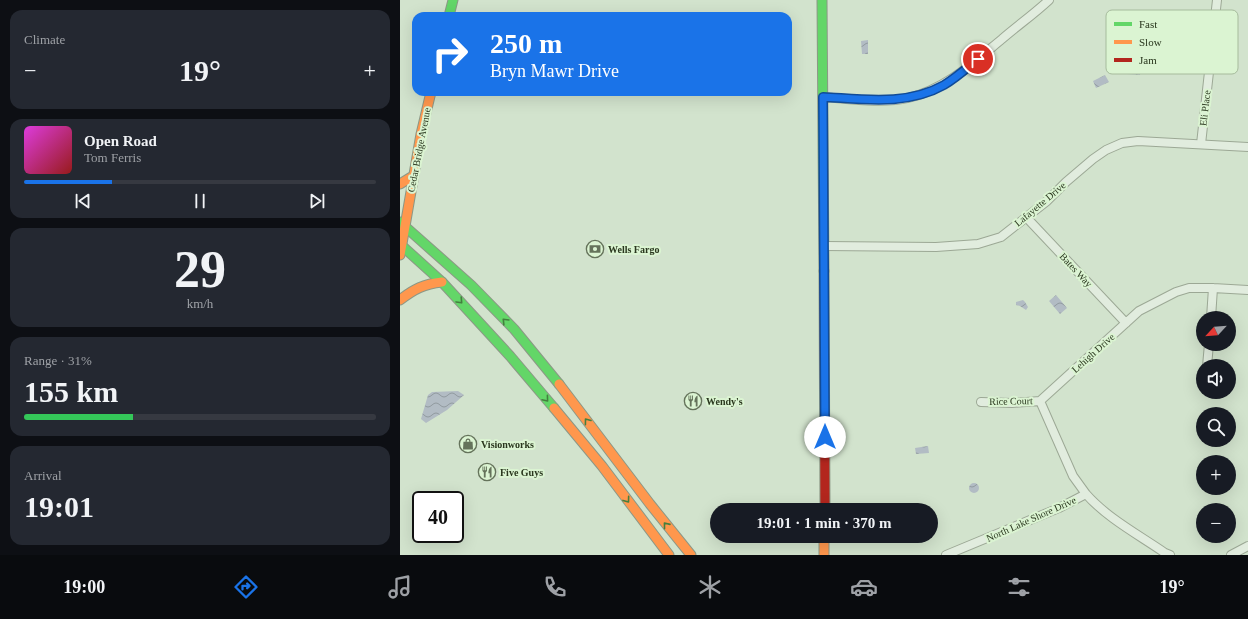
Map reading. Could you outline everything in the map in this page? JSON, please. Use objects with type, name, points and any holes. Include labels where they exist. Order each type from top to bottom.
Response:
[{"type":"main road","points":[[450,12],[453,0]]},
{"type":"main road","points":[[822,0],[825,503]]},
{"type":"main road","name":"Cedar Bridge Avenue","points":[[400,255],[402,224],[429,96]]},
{"type":"main road","points":[[400,184],[413,176]]},
{"type":"main road","points":[[402,224],[471,285],[514,329],[540,360],[691,555]]},
{"type":"main road","points":[[401,244],[442,282],[510,356],[602,466],[669,555]]},
{"type":"main road","points":[[400,300],[417,287],[425,284],[442,282]]},
{"type":"main road","points":[[824,543],[824,555]]},
{"type":"street","points":[[823,97],[892,100],[908,98],[937,88],[966,68],[1049,0]]},
{"type":"street","name":"Eli Place","points":[[1217,10],[1218,0]]},
{"type":"street","name":"Eli Place","points":[[1201,144],[1209,74]]},
{"type":"street","name":"Lafayette Drive","points":[[824,246],[936,246],[978,244],[1000,237],[1047,201],[1066,182],[1093,159],[1106,150],[1122,143],[1138,141],[1248,147]]},
{"type":"street","name":"Bates Way","points":[[1026,217],[1126,323]]},
{"type":"street","name":"Lehigh Drive","points":[[1040,401],[1139,311],[1176,292],[1189,288],[1248,290]]},
{"type":"street","points":[[1211,311],[1213,288]]},
{"type":"street","points":[[1040,401],[1073,476],[1086,494]]},
{"type":"street","name":"Rice Court","points":[[981,402],[1012,403],[1040,401]]},
{"type":"street","name":"North Lake Shore Drive","points":[[946,555],[1059,508],[1086,494],[1119,522],[1170,555]]},
{"type":"street","points":[[1231,555],[1245,550]]},
{"type":"water","points":[[868,40],[868,54],[862,54],[861,41]]},
{"type":"water","points":[[1105,75],[1109,82],[1096,88],[1093,81]]},
{"type":"water","points":[[1056,295],[1067,308],[1060,314],[1049,301]]},
{"type":"water","points":[[1023,300],[1028,307],[1026,310],[1016,305],[1016,302]]},
{"type":"water","points":[[458,391],[464,395],[447,410],[426,423],[421,419],[428,395],[432,392]]},
{"type":"water","points":[[928,446],[929,453],[916,454],[915,448]]},
{"type":"water","points":[[972,483],[976,483],[979,488],[976,493],[972,493],[969,490],[969,486]]},
{"type":"traffic: fast","points":[[450,12],[453,0]]},
{"type":"traffic: fast","points":[[822,0],[824,271]]},
{"type":"traffic: fast","points":[[400,222],[471,285],[514,329],[559,384]]},
{"type":"traffic: fast","points":[[400,244],[442,282],[510,356],[554,408]]},
{"type":"traffic: slow","points":[[400,255],[421,134],[430,96]]},
{"type":"traffic: slow","points":[[400,184],[413,176]]},
{"type":"traffic: slow","points":[[400,300],[420,288],[430,284],[442,282]]},
{"type":"traffic: slow","points":[[559,384],[650,504],[691,555]]},
{"type":"traffic: slow","points":[[554,408],[602,466],[669,555]]},
{"type":"traffic: slow","points":[[824,543],[824,555]]},
{"type":"traffic: jam","points":[[824,271],[825,503]]},
{"type":"place","name":"Wells Fargo","points":[[595,249]]},
{"type":"place","name":"Wendy's","points":[[693,401]]},
{"type":"place","name":"Visionworks","points":[[468,444]]},
{"type":"place","name":"Five Guys","points":[[487,472]]},
{"type":"route","points":[[825,437],[823,97],[870,100],[908,98],[925,93],[943,85],[978,59]]}]
